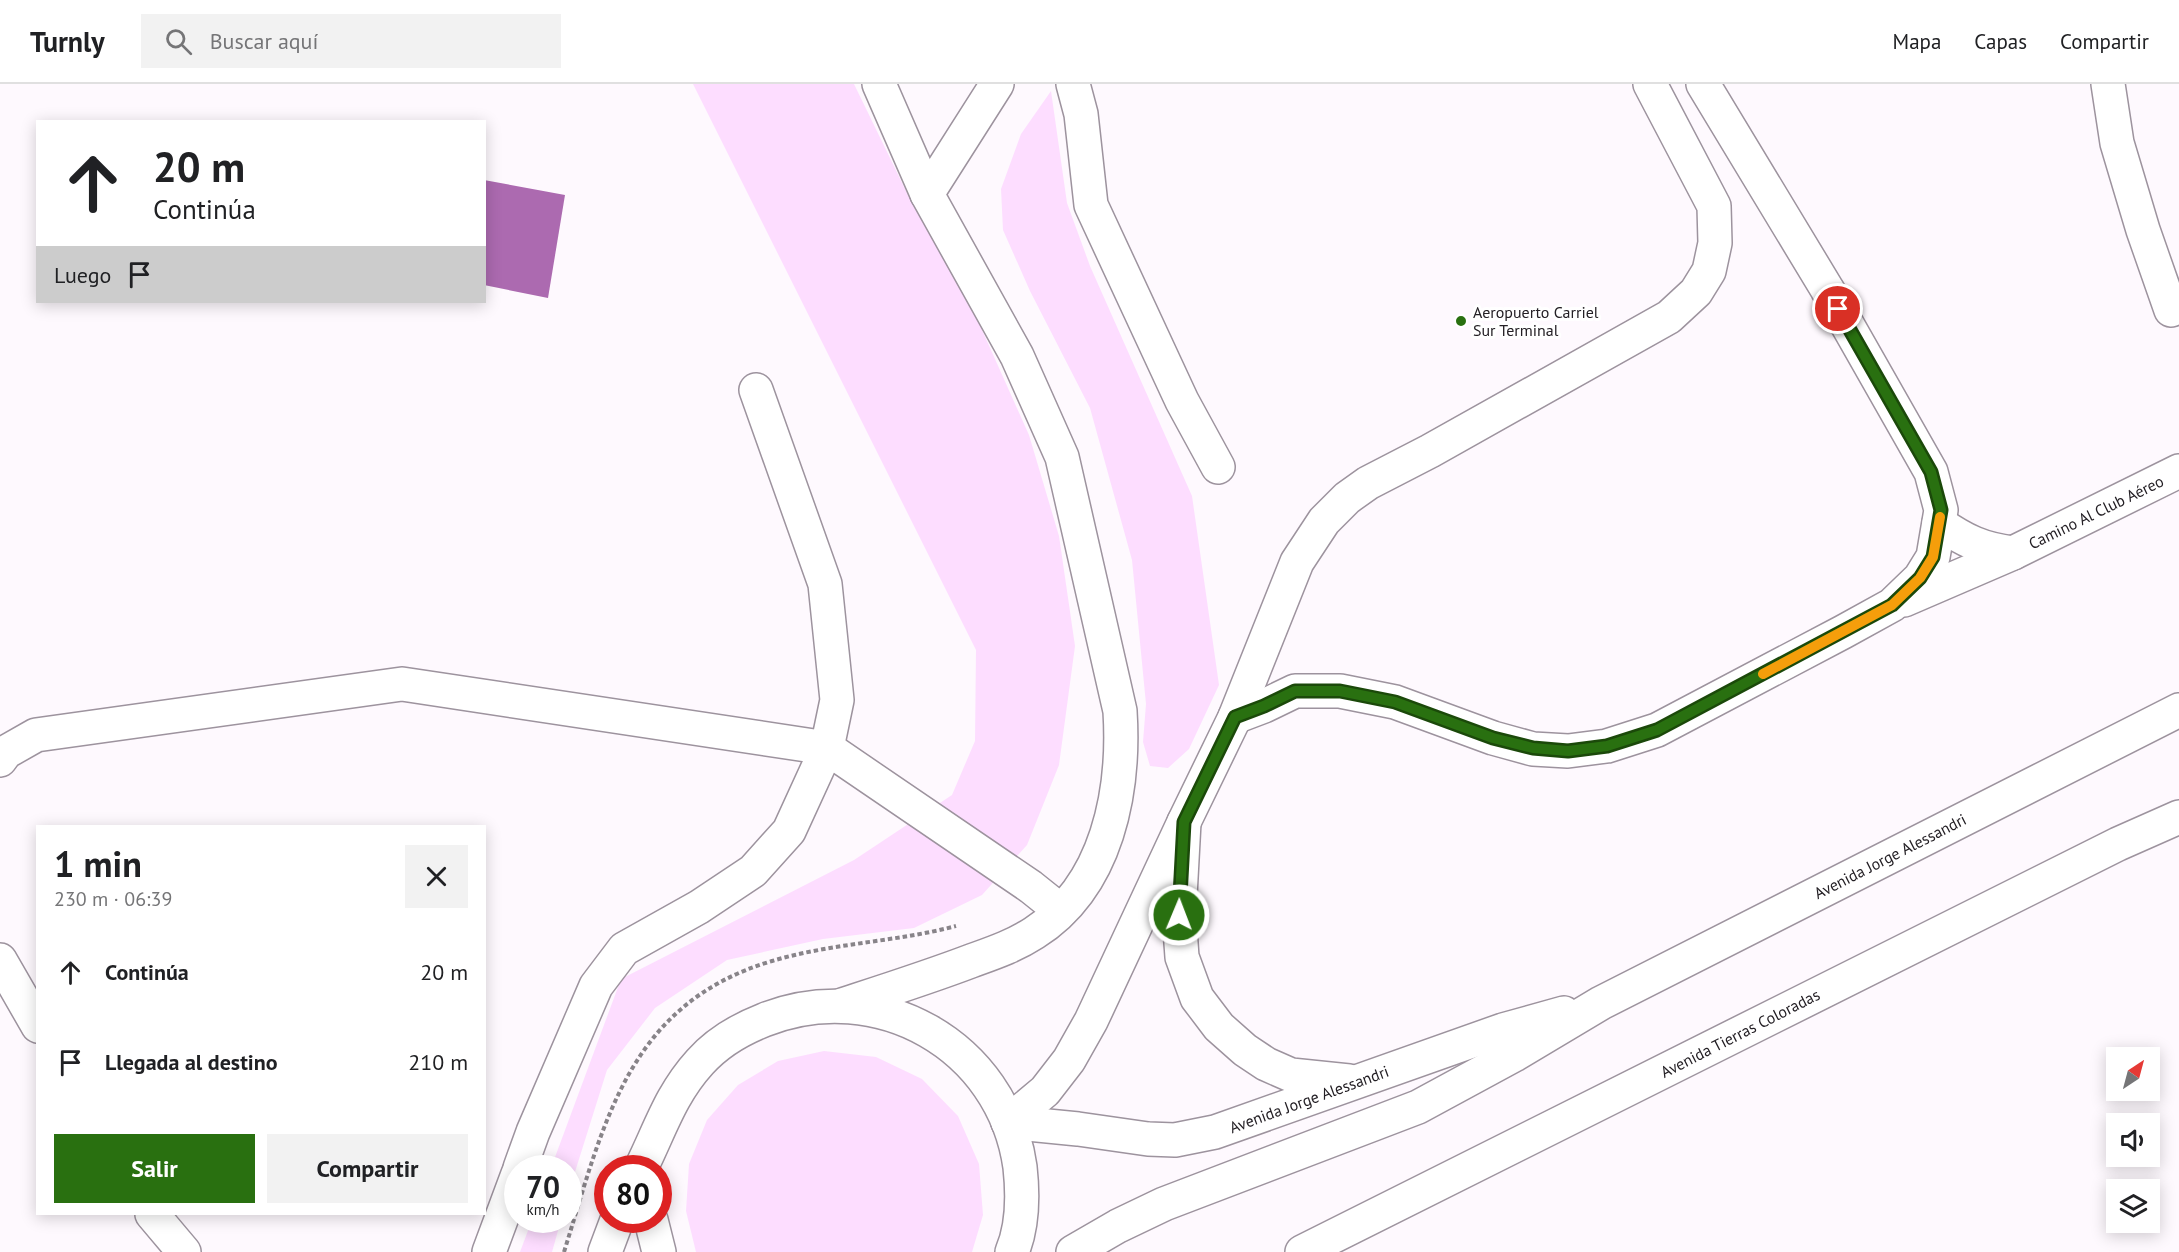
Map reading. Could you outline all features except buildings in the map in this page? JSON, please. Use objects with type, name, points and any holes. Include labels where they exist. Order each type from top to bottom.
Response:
[{"type":"main road","points":[[842,1005],[1012,946],[1035,933],[1061,911],[1086,879],[1106,838],[1120,775],[1122,743],[1120,711],[1062,457],[1017,356],[927,194],[879,84]]},
{"type":"main road","points":[[927,194],[997,84]]},
{"type":"main road","points":[[1073,84],[1082,114],[1091,205],[1177,391],[1218,467]]},
{"type":"main road","points":[[1008,1122],[1045,1091],[1069,1060],[1091,1021],[1235,717],[1298,562],[1324,521],[1347,498],[1368,483],[1430,451],[1669,317],[1696,292],[1709,271],[1715,243],[1714,206],[1650,84]]},
{"type":"main road","points":[[1235,717],[1295,691],[1340,691],[1395,702],[1493,738],[1533,748],[1568,751],[1607,746],[1657,730],[1892,605],[1920,578],[1933,557],[1941,510],[1931,472],[1827,288],[1703,84]]},
{"type":"main road","points":[[2108,84],[2117,143],[2143,230],[2171,310]]},
{"type":"main road","points":[[525,1155],[596,986],[624,949],[699,907],[753,871],[789,831],[827,748],[837,700],[825,584],[756,390]]},
{"type":"main road","name":"Camino Al Club Aéreo","points":[[1892,605],[2013,553],[2179,471]]},
{"type":"main road","name":"Camino Al Club Aéreo","points":[[1939,524],[1961,539],[1986,549],[2013,553]]},
{"type":"main road","points":[[0,760],[6,752],[36,735],[402,684],[827,748],[1031,887],[1061,911]]},
{"type":"main road","name":"Avenida Jorge Alessandri","points":[[1073,1252],[1118,1226],[1164,1204],[1418,1107],[1515,1055],[1601,1003],[2179,710]]},
{"type":"main road","name":"Avenida Tierras Coloradas","points":[[1302,1252],[2118,844],[2179,817]]},
{"type":"main road","points":[[1184,822],[1179,915],[1182,957],[1197,998],[1220,1027],[1245,1050],[1266,1064],[1291,1075],[1360,1082]]},
{"type":"main road","points":[[0,960],[36,1023]]},
{"type":"main road","name":"Avenida Jorge Alessandri","points":[[1008,1122],[1078,1129],[1124,1137],[1175,1140],[1215,1132],[1503,1030],[1601,1003]]},
{"type":"main road","points":[[650,1155],[666,1112],[681,1085],[701,1061],[725,1041],[752,1025],[780,1013],[811,1006],[842,1005],[873,1009],[902,1017],[929,1031],[954,1049],[976,1070],[994,1095],[1008,1122],[1018,1152],[1022,1183],[1021,1215],[1012,1252]]},
{"type":"main road","points":[[489,1252],[504,1212]]},
{"type":"main road","points":[[153,1215],[184,1252]]},
{"type":"main road","points":[[605,1252],[612,1233]]},
{"type":"main road","points":[[653,1233],[659,1252]]},
{"type":"shaded area","points":[[693,84],[854,84],[908,195],[970,303],[1029,435],[1059,536],[1075,646],[1059,765],[1027,845],[982,895],[914,928],[823,939],[727,960],[655,1008],[607,1070],[580,1155],[556,1155],[621,979],[854,860],[952,795],[975,741],[976,650]]},
{"type":"shaded area","points":[[1051,91],[1067,203],[1090,266],[1192,496],[1219,685],[1189,749],[1168,768],[1150,766],[1143,742],[1146,704],[1132,560],[1090,408],[1030,291],[1003,230],[1001,189],[1021,134]]},
{"type":"shaded area","points":[[824,1051],[876,1057],[922,1079],[958,1116],[979,1164],[983,1215],[972,1252],[696,1252],[686,1211],[689,1164],[707,1120],[738,1085],[778,1061]]},
{"type":"shaded area","points":[[527,1233],[557,1233],[552,1252],[520,1252]]},
{"type":"slow traffic","points":[[1763,674],[1892,605],[1920,578],[1933,557],[1940,517]]},
{"type":"place","name":"Aeropuerto Carriel Sur Terminal","points":[[1461,321]]},
{"type":"route","points":[[1179,915],[1184,822],[1235,717],[1295,691],[1340,691],[1395,702],[1493,738],[1533,748],[1568,751],[1607,746],[1657,730],[1892,605],[1920,578],[1933,557],[1941,510],[1931,472],[1838,309]]}]
